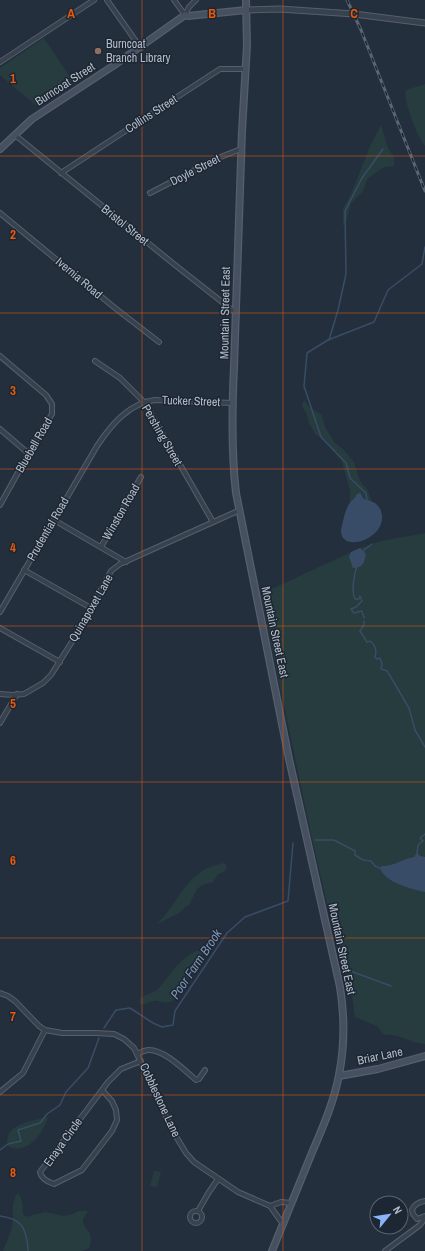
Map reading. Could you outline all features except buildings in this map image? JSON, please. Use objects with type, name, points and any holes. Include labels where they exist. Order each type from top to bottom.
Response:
[{"type":"main road","name":"Mountain Street East","points":[[246,0],[246,45],[232,403],[233,464],[240,510],[291,766],[340,987],[344,1012],[342,1057],[339,1076],[330,1105],[272,1251]]},
{"type":"main road","points":[[185,15],[188,16],[246,10]]},
{"type":"main road","name":"Burncoat Street","points":[[0,149],[32,119],[185,15]]},
{"type":"main road","name":"Briar Lane","points":[[339,1076],[378,1069],[425,1056]]},
{"type":"street","points":[[0,62],[94,0]]},
{"type":"street","points":[[107,0],[140,47]]},
{"type":"street","points":[[174,0],[185,15],[189,7],[196,0]]},
{"type":"street","points":[[246,10],[280,9],[354,14],[425,23]]},
{"type":"street","name":"Collins Street","points":[[61,173],[220,69],[245,69]]},
{"type":"street","name":"Bristol Street","points":[[15,135],[179,269],[236,313]]},
{"type":"street","name":"Doyle Street","points":[[150,193],[218,158],[241,149]]},
{"type":"street","name":"Ivernia Road","points":[[0,213],[116,309],[159,342]]},
{"type":"street","name":"Bluebell Road","points":[[0,356],[46,395],[52,404],[52,414],[1,503]]},
{"type":"street","name":"Pershing Street","points":[[96,361],[120,378],[144,402],[213,522]]},
{"type":"street","name":"Tucker Street","points":[[96,446],[126,413],[144,402],[155,400],[232,403]]},
{"type":"street","points":[[0,429],[29,454]]},
{"type":"street","name":"Prudential Road","points":[[0,612],[96,446]]},
{"type":"street","name":"Winston Road","points":[[101,547],[141,477]]},
{"type":"street","name":"Quinapoxet Lane","points":[[0,694],[24,694],[43,683],[51,675],[80,629],[111,571],[120,564],[240,510]]},
{"type":"street","points":[[54,520],[126,562]]},
{"type":"street","points":[[24,570],[91,608]]},
{"type":"street","points":[[0,628],[60,662]]},
{"type":"street","points":[[0,723],[17,694]]},
{"type":"street","name":"Cobblestone Lane","points":[[0,993],[15,1001],[39,1026],[45,1030],[62,1033],[96,1032],[114,1034],[124,1039],[134,1048],[166,1116],[186,1153],[194,1162],[238,1192],[270,1206]]},
{"type":"street","points":[[0,1092],[23,1073],[45,1030]]},
{"type":"street","points":[[137,1054],[148,1050],[158,1051],[196,1080],[200,1078],[205,1070]]},
{"type":"street","name":"Enaya Circle","points":[[102,1090],[112,1101],[116,1110],[117,1120],[112,1131],[82,1170],[54,1184],[47,1182],[40,1172],[108,1082],[121,1069],[141,1061]]},
{"type":"street","points":[[198,1211],[218,1179]]},
{"type":"street","points":[[425,1201],[415,1205],[412,1210],[417,1219],[425,1217]]},
{"type":"street","points":[[283,1224],[270,1206],[281,1202],[291,1203]]},
{"type":"street","points":[[385,1251],[420,1225],[425,1217]]},
{"type":"green space","points":[[44,38],[74,83],[38,107],[0,75],[0,68]]},
{"type":"green space","points":[[425,84],[425,146],[411,118],[405,95],[406,90]]},
{"type":"green space","points":[[381,125],[388,148],[394,157],[394,166],[384,167],[368,178],[363,191],[351,203],[346,222],[343,226],[343,209],[352,192],[371,144]]},
{"type":"green space","points":[[304,400],[310,408],[321,414],[326,429],[335,443],[344,450],[354,462],[360,481],[367,489],[372,501],[364,499],[363,496],[356,497],[350,503],[350,491],[342,461],[327,442],[315,434],[302,405]]},
{"type":"green space","points":[[425,533],[425,1044],[394,1035],[384,1035],[377,1026],[355,1017],[351,988],[327,903],[312,839],[261,594],[360,548],[381,541]]},
{"type":"green space","points":[[224,863],[227,866],[224,872],[218,874],[213,882],[202,885],[197,889],[189,905],[181,912],[157,924],[168,912],[192,879],[207,868]]},
{"type":"green space","points":[[204,950],[202,956],[174,1000],[168,1002],[155,1001],[141,1004],[140,998],[157,990],[182,961],[190,954]]},
{"type":"green space","points":[[48,1117],[39,1136],[28,1146],[15,1149],[8,1146],[7,1138],[14,1128],[20,1124]]},
{"type":"green space","points":[[154,1171],[161,1172],[157,1187],[150,1186]]},
{"type":"green space","points":[[18,1193],[22,1201],[23,1214],[26,1217],[45,1212],[64,1216],[78,1211],[88,1211],[84,1217],[83,1223],[91,1237],[89,1248],[82,1251],[3,1251],[12,1227],[13,1205]]},
{"type":"water","points":[[360,493],[364,499],[378,506],[381,511],[382,521],[378,529],[364,540],[356,542],[348,541],[343,537],[341,530],[343,522],[349,504],[357,494]]},
{"type":"water","points":[[360,548],[366,554],[365,560],[361,566],[353,568],[349,557],[351,552]]},
{"type":"water","points":[[417,853],[420,856],[425,857],[425,892],[406,887],[387,878],[380,868],[382,866],[391,865],[414,857]]},
{"type":"waterway","points":[[329,340],[338,310],[346,274],[345,211],[362,178],[383,149]]},
{"type":"waterway","points":[[367,501],[366,493],[350,478],[346,463],[321,437],[304,386],[307,353],[328,340],[374,322],[388,290],[422,264],[425,247]]},
{"type":"waterway","points":[[363,552],[372,544]]},
{"type":"waterway","points":[[357,566],[353,592],[355,599],[359,599],[360,596],[362,601],[356,607],[351,609],[354,613],[362,611],[364,618]]},
{"type":"waterway","points":[[364,621],[364,625],[360,631],[367,642],[370,641],[373,644],[376,650],[375,657],[377,659],[380,658],[382,664],[381,669],[387,671],[409,708],[415,730],[425,747]]},
{"type":"waterway","points":[[417,854],[418,845],[423,841],[420,838],[425,834]]},
{"type":"waterway","name":"Poor Farm Brook","points":[[315,840],[334,840],[355,851],[355,855],[363,860],[371,861],[375,866],[382,869]]},
{"type":"waterway","name":"Poor Farm Brook","points":[[104,1028],[116,1010],[130,1008],[162,1027],[173,1025],[175,1011],[227,933],[245,917],[288,901],[293,843]]},
{"type":"waterway","points":[[345,969],[391,986]]},
{"type":"waterway","name":"Poor Farm Brook","points":[[0,1150],[8,1144],[21,1141],[18,1130],[40,1123],[47,1114],[60,1105],[66,1092],[88,1068],[99,1038]]},
{"type":"waterway","name":"Poor Farm Brook","points":[[0,1216],[12,1219],[21,1225],[27,1241],[28,1251]]},
{"type":"railway","points":[[347,0],[361,30],[425,191]]},
{"type":"place","name":"Burncoat Branch Library","points":[[98,51]]}]
